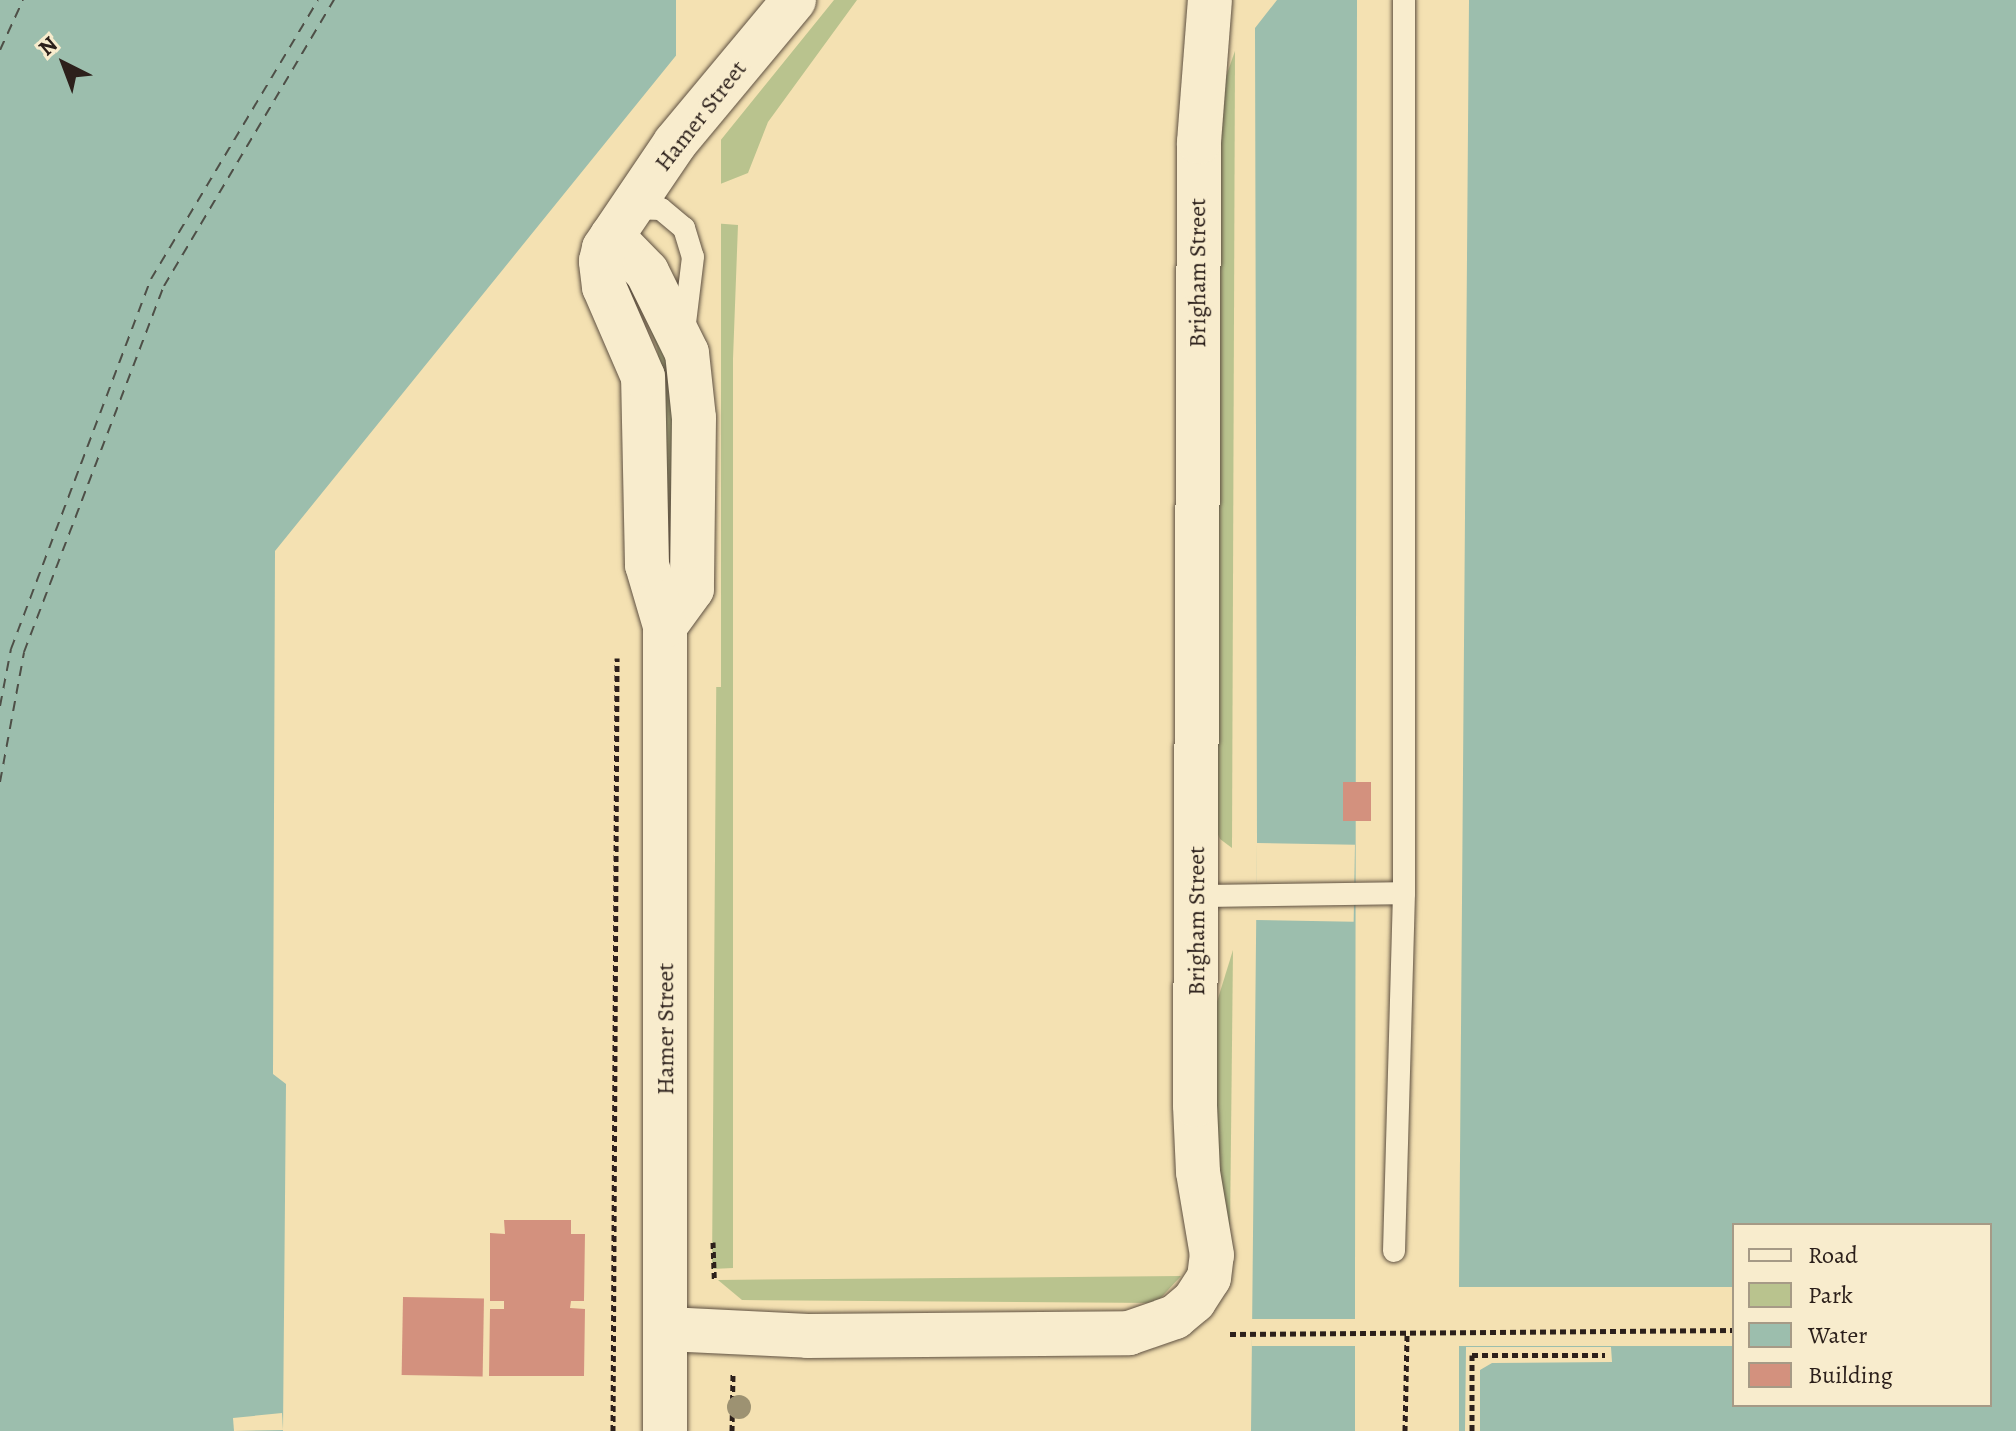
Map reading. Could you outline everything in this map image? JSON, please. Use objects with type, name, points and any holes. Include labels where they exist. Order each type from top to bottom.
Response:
[{"type":"street","name":"Hamer Street","points":[[665,1431],[665,626],[647,565],[643,377],[601,273],[604,248],[675,143],[794,0]]},
{"type":"street","name":"Brigham Street","points":[[667,1329],[733,1329],[808,1336],[1129,1333],[1164,1324],[1194,1301],[1209,1278],[1212,1255],[1196,1141],[1199,142],[1210,0]]},
{"type":"street","points":[[622,222],[687,353],[694,418],[692,589],[665,626]]},
{"type":"lane","points":[[1394,1251],[1404,893],[1404,0]]},
{"type":"lane","points":[[622,222],[661,209],[674,216],[690,242],[687,353]]},
{"type":"lane","points":[[1198,896],[1404,893]]},
{"type":"path","points":[[613,1431],[617,658]]},
{"type":"path","points":[[713,1242],[714,1280]]},
{"type":"path","points":[[732,1431],[733,1329]]},
{"type":"path","points":[[1230,1334],[1732,1330]]},
{"type":"path","points":[[1405,1431],[1407,1332]]},
{"type":"path","points":[[1472,1431],[1472,1355],[1605,1355]]},
{"type":"green space","points":[[834,0],[857,0],[768,122],[748,173],[680,200],[678,193]]},
{"type":"green space","points":[[1235,51],[1232,848],[1220,839],[1209,815],[1211,119]]},
{"type":"green space","points":[[712,223],[738,225],[733,359],[733,1268],[712,1269],[719,309]]},
{"type":"green space","points":[[655,316],[673,382],[673,564],[666,564],[662,390],[657,347],[647,321]]},
{"type":"green space","points":[[1233,950],[1230,1231],[1219,1203],[1208,1031]]},
{"type":"green space","points":[[1181,1276],[1156,1303],[742,1300],[718,1280]]},
{"type":"water","points":[[0,0],[721,0],[275,551],[273,1074],[286,1084],[283,1431],[0,1431]]},
{"type":"water","points":[[1277,0],[1357,0],[1355,1287],[1459,1287],[1469,0],[2016,0],[2016,1431],[1459,1431],[1459,1344],[1355,1345],[1355,1431],[1251,1431],[1257,843],[1255,28]]},
{"type":"pier","points":[[676,0],[721,0],[721,687],[676,687]]},
{"type":"pier","points":[[1257,843],[1355,845],[1354,922],[1256,920]]},
{"type":"pier","points":[[1355,1287],[1732,1287],[1732,1346],[1252,1346],[1252,1319],[1355,1319]]},
{"type":"pier","points":[[1466,1347],[1611,1347],[1612,1362],[1492,1363],[1480,1370],[1480,1431],[1465,1431]]},
{"type":"pier","points":[[282,1413],[283,1430],[234,1431],[233,1418]]},
{"type":"building","points":[[1343,782],[1371,782],[1371,821],[1343,821]]},
{"type":"building","points":[[504,1220],[571,1220],[571,1234],[585,1234],[584,1301],[571,1301],[570,1308],[585,1309],[584,1376],[489,1376],[490,1309],[504,1309],[504,1301],[490,1301],[490,1233],[505,1234]]},
{"type":"building","points":[[403,1297],[484,1298],[483,1376],[402,1375]]},
{"type":"ferry route","points":[[0,50],[23,0]]},
{"type":"ferry route","points":[[0,706],[11,649],[151,279],[318,0]]},
{"type":"ferry route","points":[[0,782],[24,652],[164,286],[334,0]]}]
